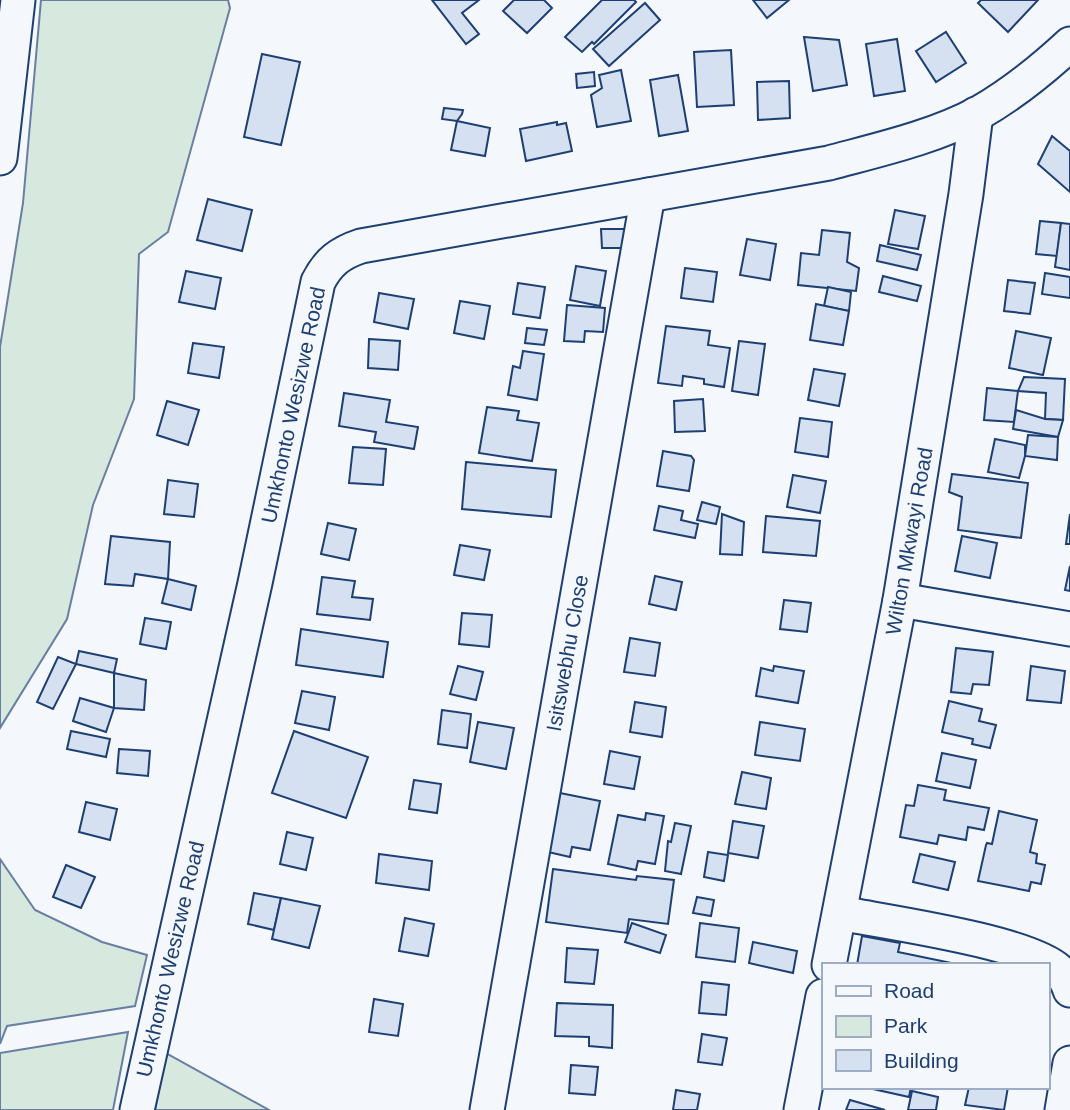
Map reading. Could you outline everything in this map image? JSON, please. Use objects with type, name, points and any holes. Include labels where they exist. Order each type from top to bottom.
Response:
[{"type":"street","points":[[0,158],[18,0]]},
{"type":"street","name":"Umkhonto Wesizwe Road","points":[[136,1110],[255,583],[318,282],[325,268],[345,251],[362,246],[829,163],[896,145],[976,114],[1015,90],[1070,44]]},
{"type":"street","name":"Wilton Mkwayi Road","points":[[830,963],[900,600],[966,194],[976,114]]},
{"type":"street","name":"Isitswebhu Close","points":[[486,1110],[648,195]]},
{"type":"street","points":[[900,600],[1070,629]]},
{"type":"street","points":[[839,913],[981,941],[1032,955],[1046,963]]},
{"type":"street","points":[[1049,965],[1058,970],[1070,990]]},
{"type":"street","points":[[801,1110],[822,1001]]},
{"type":"street","points":[[1062,1110],[1070,1063]]},
{"type":"green space","points":[[41,0],[228,0],[230,8],[168,232],[139,254],[134,399],[93,505],[67,619],[0,728],[0,347],[23,203]]},
{"type":"green space","points":[[0,859],[35,910],[102,942],[147,955],[135,1006],[7,1026],[0,1044]]},
{"type":"green space","points":[[128,1032],[113,1110],[0,1110],[0,1053]]},
{"type":"green space","points":[[166,1053],[269,1110],[155,1110]]},
{"type":"building","points":[[432,0],[479,0],[462,13],[479,34],[466,44]]},
{"type":"building","points":[[514,0],[544,0],[552,8],[527,33],[503,11]]},
{"type":"building","points":[[602,0],[636,2],[594,44],[592,42],[582,52],[565,37]]},
{"type":"building","points":[[753,0],[789,0],[767,18]]},
{"type":"building","points":[[981,0],[1038,0],[1008,32],[978,3]]},
{"type":"building","points":[[645,3],[660,20],[609,66],[593,49]]},
{"type":"building","points":[[946,32],[966,63],[936,82],[916,51]]},
{"type":"building","points":[[804,37],[839,40],[847,85],[813,91]]},
{"type":"building","points":[[897,39],[905,91],[874,96],[866,44]]},
{"type":"building","points":[[731,50],[734,105],[697,107],[694,52]]},
{"type":"building","points":[[262,54],[300,62],[281,145],[244,137]]},
{"type":"building","points":[[621,70],[631,121],[597,127],[591,95],[602,88],[599,75]]},
{"type":"building","points":[[594,72],[595,86],[577,88],[576,74]]},
{"type":"building","points":[[678,75],[688,131],[659,136],[650,80]]},
{"type":"building","points":[[789,81],[790,118],[758,120],[757,82]]},
{"type":"building","points":[[444,108],[463,110],[457,121],[442,119]]},
{"type":"building","points":[[457,121],[490,128],[485,156],[451,150]]},
{"type":"building","points":[[557,122],[557,125],[566,123],[572,151],[526,161],[520,129]]},
{"type":"building","points":[[1052,136],[1070,151],[1070,192],[1038,164]]},
{"type":"building","points":[[208,199],[252,210],[242,251],[197,240]]},
{"type":"building","points":[[895,210],[925,216],[918,249],[888,244]]},
{"type":"building","points":[[1040,221],[1061,223],[1057,256],[1036,254]]},
{"type":"building","points":[[1061,223],[1070,224],[1070,270],[1055,267]]},
{"type":"building","points":[[601,229],[624,229],[624,248],[602,248]]},
{"type":"building","points":[[822,230],[850,233],[847,262],[859,268],[856,291],[798,285],[801,253],[819,255]]},
{"type":"building","points":[[747,239],[776,244],[770,280],[740,275]]},
{"type":"building","points":[[880,245],[921,255],[917,270],[877,261]]},
{"type":"building","points":[[576,266],[606,271],[600,306],[570,300]]},
{"type":"building","points":[[685,268],[717,272],[713,302],[681,298]]},
{"type":"building","points":[[186,271],[221,278],[215,309],[179,302]]},
{"type":"building","points":[[1045,273],[1070,277],[1070,298],[1042,294]]},
{"type":"building","points":[[883,276],[921,286],[917,301],[879,292]]},
{"type":"building","points":[[1008,280],[1035,283],[1030,314],[1004,311]]},
{"type":"building","points":[[518,283],[545,287],[540,318],[513,314]]},
{"type":"building","points":[[828,287],[851,292],[849,311],[824,306]]},
{"type":"building","points":[[379,293],[414,299],[408,329],[374,322]]},
{"type":"building","points":[[460,301],[490,306],[484,339],[454,333]]},
{"type":"building","points":[[816,304],[849,311],[843,345],[810,340]]},
{"type":"building","points":[[567,305],[605,308],[603,332],[585,331],[584,342],[564,341]]},
{"type":"building","points":[[666,326],[710,331],[708,345],[730,348],[724,387],[704,384],[704,379],[683,376],[682,386],[658,383]]},
{"type":"building","points":[[527,328],[547,330],[544,345],[525,343]]},
{"type":"building","points":[[1016,331],[1051,338],[1043,375],[1009,368]]},
{"type":"building","points":[[369,339],[400,341],[398,370],[368,368]]},
{"type":"building","points":[[739,341],[765,344],[758,395],[732,391]]},
{"type":"building","points":[[193,343],[224,347],[219,378],[188,373]]},
{"type":"building","points":[[523,351],[544,354],[537,400],[508,395],[513,366],[520,368]]},
{"type":"building","points":[[814,369],[845,374],[839,406],[808,400]]},
{"type":"building","points":[[1024,377],[1065,379],[1063,420],[1045,419],[1046,393],[1018,391]]},
{"type":"building","points":[[987,388],[1018,391],[1014,422],[984,420]]},
{"type":"building","points":[[344,393],[390,400],[386,422],[418,427],[414,449],[374,442],[376,432],[339,426]]},
{"type":"building","points":[[703,399],[705,431],[675,432],[674,401]]},
{"type":"building","points":[[167,401],[199,410],[188,445],[157,435]]},
{"type":"building","points":[[487,407],[519,411],[517,420],[539,423],[532,461],[479,453]]},
{"type":"building","points":[[1016,410],[1045,419],[1063,420],[1058,437],[1013,429]]},
{"type":"building","points":[[800,418],[832,422],[828,457],[795,452]]},
{"type":"building","points":[[1028,435],[1058,437],[1057,460],[1025,456]]},
{"type":"building","points":[[995,439],[1025,445],[1019,478],[988,472]]},
{"type":"building","points":[[353,447],[386,449],[383,485],[349,483]]},
{"type":"building","points":[[663,451],[691,456],[694,460],[689,491],[657,486]]},
{"type":"building","points":[[466,462],[556,470],[551,517],[462,509]]},
{"type":"building","points":[[952,474],[1028,483],[1021,538],[958,530],[962,497],[949,492]]},
{"type":"building","points":[[793,475],[826,481],[820,513],[787,507]]},
{"type":"building","points":[[168,480],[198,484],[194,517],[164,514]]},
{"type":"building","points":[[702,502],[720,507],[716,524],[697,520]]},
{"type":"building","points":[[659,506],[683,511],[681,520],[698,524],[695,538],[654,530]]},
{"type":"building","points":[[722,514],[744,522],[742,555],[720,554]]},
{"type":"building","points":[[1070,514],[1070,544],[1066,544]]},
{"type":"building","points":[[766,516],[820,521],[816,556],[763,552]]},
{"type":"building","points":[[328,523],[356,529],[349,560],[321,554]]},
{"type":"building","points":[[111,536],[170,542],[168,579],[135,574],[133,586],[105,584]]},
{"type":"building","points":[[962,536],[997,543],[990,578],[955,571]]},
{"type":"building","points":[[460,545],[490,550],[484,580],[454,575]]},
{"type":"building","points":[[1070,566],[1070,591],[1065,590]]},
{"type":"building","points":[[655,576],[682,582],[676,610],[649,604]]},
{"type":"building","points":[[322,577],[355,581],[352,597],[373,599],[370,620],[317,614]]},
{"type":"building","points":[[168,579],[196,586],[191,610],[162,603]]},
{"type":"building","points":[[784,600],[811,603],[807,632],[780,629]]},
{"type":"building","points":[[462,613],[492,615],[489,647],[459,644]]},
{"type":"building","points":[[145,618],[171,622],[166,649],[140,644]]},
{"type":"building","points":[[301,629],[388,642],[383,677],[296,665]]},
{"type":"building","points":[[630,638],[660,643],[655,676],[624,672]]},
{"type":"building","points":[[956,648],[993,652],[989,685],[973,684],[971,694],[951,692]]},
{"type":"building","points":[[79,651],[117,659],[114,673],[76,664]]},
{"type":"building","points":[[58,657],[76,664],[53,709],[37,702]]},
{"type":"building","points":[[458,666],[483,672],[476,700],[450,694]]},
{"type":"building","points":[[774,666],[804,671],[798,703],[756,696],[761,668],[773,671]]},
{"type":"building","points":[[1031,666],[1065,671],[1061,703],[1027,700]]},
{"type":"building","points":[[114,673],[146,680],[144,710],[114,708]]},
{"type":"building","points":[[302,691],[335,697],[329,730],[295,723]]},
{"type":"building","points":[[80,698],[114,708],[106,732],[73,721]]},
{"type":"building","points":[[949,701],[982,709],[979,721],[996,725],[990,748],[972,744],[973,739],[942,732]]},
{"type":"building","points":[[635,702],[666,707],[662,737],[630,732]]},
{"type":"building","points":[[442,710],[471,714],[467,748],[438,744]]},
{"type":"building","points":[[478,722],[514,728],[506,769],[470,762]]},
{"type":"building","points":[[760,722],[805,729],[800,761],[755,755]]},
{"type":"building","points":[[71,731],[110,739],[106,757],[67,749]]},
{"type":"building","points":[[294,731],[368,757],[346,818],[272,793]]},
{"type":"building","points":[[119,749],[150,751],[148,776],[117,773]]},
{"type":"building","points":[[610,751],[640,757],[634,789],[604,784]]},
{"type":"building","points":[[942,753],[976,760],[970,788],[936,781]]},
{"type":"building","points":[[742,772],[771,778],[766,809],[735,804]]},
{"type":"building","points":[[414,780],[441,784],[437,813],[409,809]]},
{"type":"building","points":[[918,785],[946,790],[944,800],[989,808],[984,830],[968,827],[966,840],[939,835],[937,844],[900,837],[906,805],[914,806]]},
{"type":"building","points":[[560,793],[600,801],[590,850],[572,847],[570,857],[548,852]]},
{"type":"building","points":[[86,802],[117,809],[110,840],[79,832]]},
{"type":"building","points":[[999,811],[1037,820],[1030,852],[1037,854],[1036,863],[1045,865],[1041,884],[1031,882],[1029,891],[978,881],[986,845],[992,844]]},
{"type":"building","points":[[646,813],[664,816],[655,864],[638,861],[636,870],[608,864],[618,815],[645,820]]},
{"type":"building","points":[[733,821],[764,826],[758,858],[728,853]]},
{"type":"building","points":[[675,823],[691,826],[681,874],[665,871],[668,841],[671,842]]},
{"type":"building","points":[[287,832],[313,838],[306,870],[280,864]]},
{"type":"building","points":[[708,852],[728,855],[724,881],[704,877]]},
{"type":"building","points":[[379,854],[432,861],[429,890],[376,883]]},
{"type":"building","points":[[920,854],[955,862],[948,890],[913,882]]},
{"type":"building","points":[[66,865],[95,877],[81,908],[53,897]]},
{"type":"building","points":[[553,869],[636,880],[637,876],[674,880],[668,924],[629,919],[627,933],[546,922]]},
{"type":"building","points":[[254,893],[281,898],[274,930],[248,924]]},
{"type":"building","points":[[697,897],[714,900],[711,916],[693,913]]},
{"type":"building","points":[[281,898],[320,906],[309,948],[272,939]]},
{"type":"building","points":[[405,918],[434,924],[428,956],[399,951]]},
{"type":"building","points":[[632,923],[666,935],[660,953],[625,942]]},
{"type":"building","points":[[700,923],[739,928],[735,962],[696,957]]},
{"type":"building","points":[[862,936],[900,943],[898,952],[951,963],[857,963]]},
{"type":"building","points":[[753,942],[797,951],[793,973],[749,963]]},
{"type":"building","points":[[567,948],[598,950],[594,984],[565,982]]},
{"type":"building","points":[[702,982],[729,985],[726,1015],[699,1013]]},
{"type":"building","points":[[374,999],[403,1004],[398,1036],[369,1032]]},
{"type":"building","points":[[557,1003],[613,1005],[612,1048],[589,1046],[589,1037],[555,1036]]},
{"type":"building","points":[[702,1034],[727,1038],[722,1065],[698,1062]]},
{"type":"building","points":[[571,1065],[598,1067],[595,1095],[569,1093]]},
{"type":"building","points":[[873,1089],[911,1089],[909,1097]]},
{"type":"building","points":[[969,1089],[1008,1089],[1004,1110],[965,1105]]},
{"type":"building","points":[[676,1090],[700,1094],[697,1110],[673,1110]]},
{"type":"building","points":[[912,1091],[938,1097],[936,1110],[908,1110]]},
{"type":"building","points":[[850,1100],[885,1110],[846,1110]]}]
